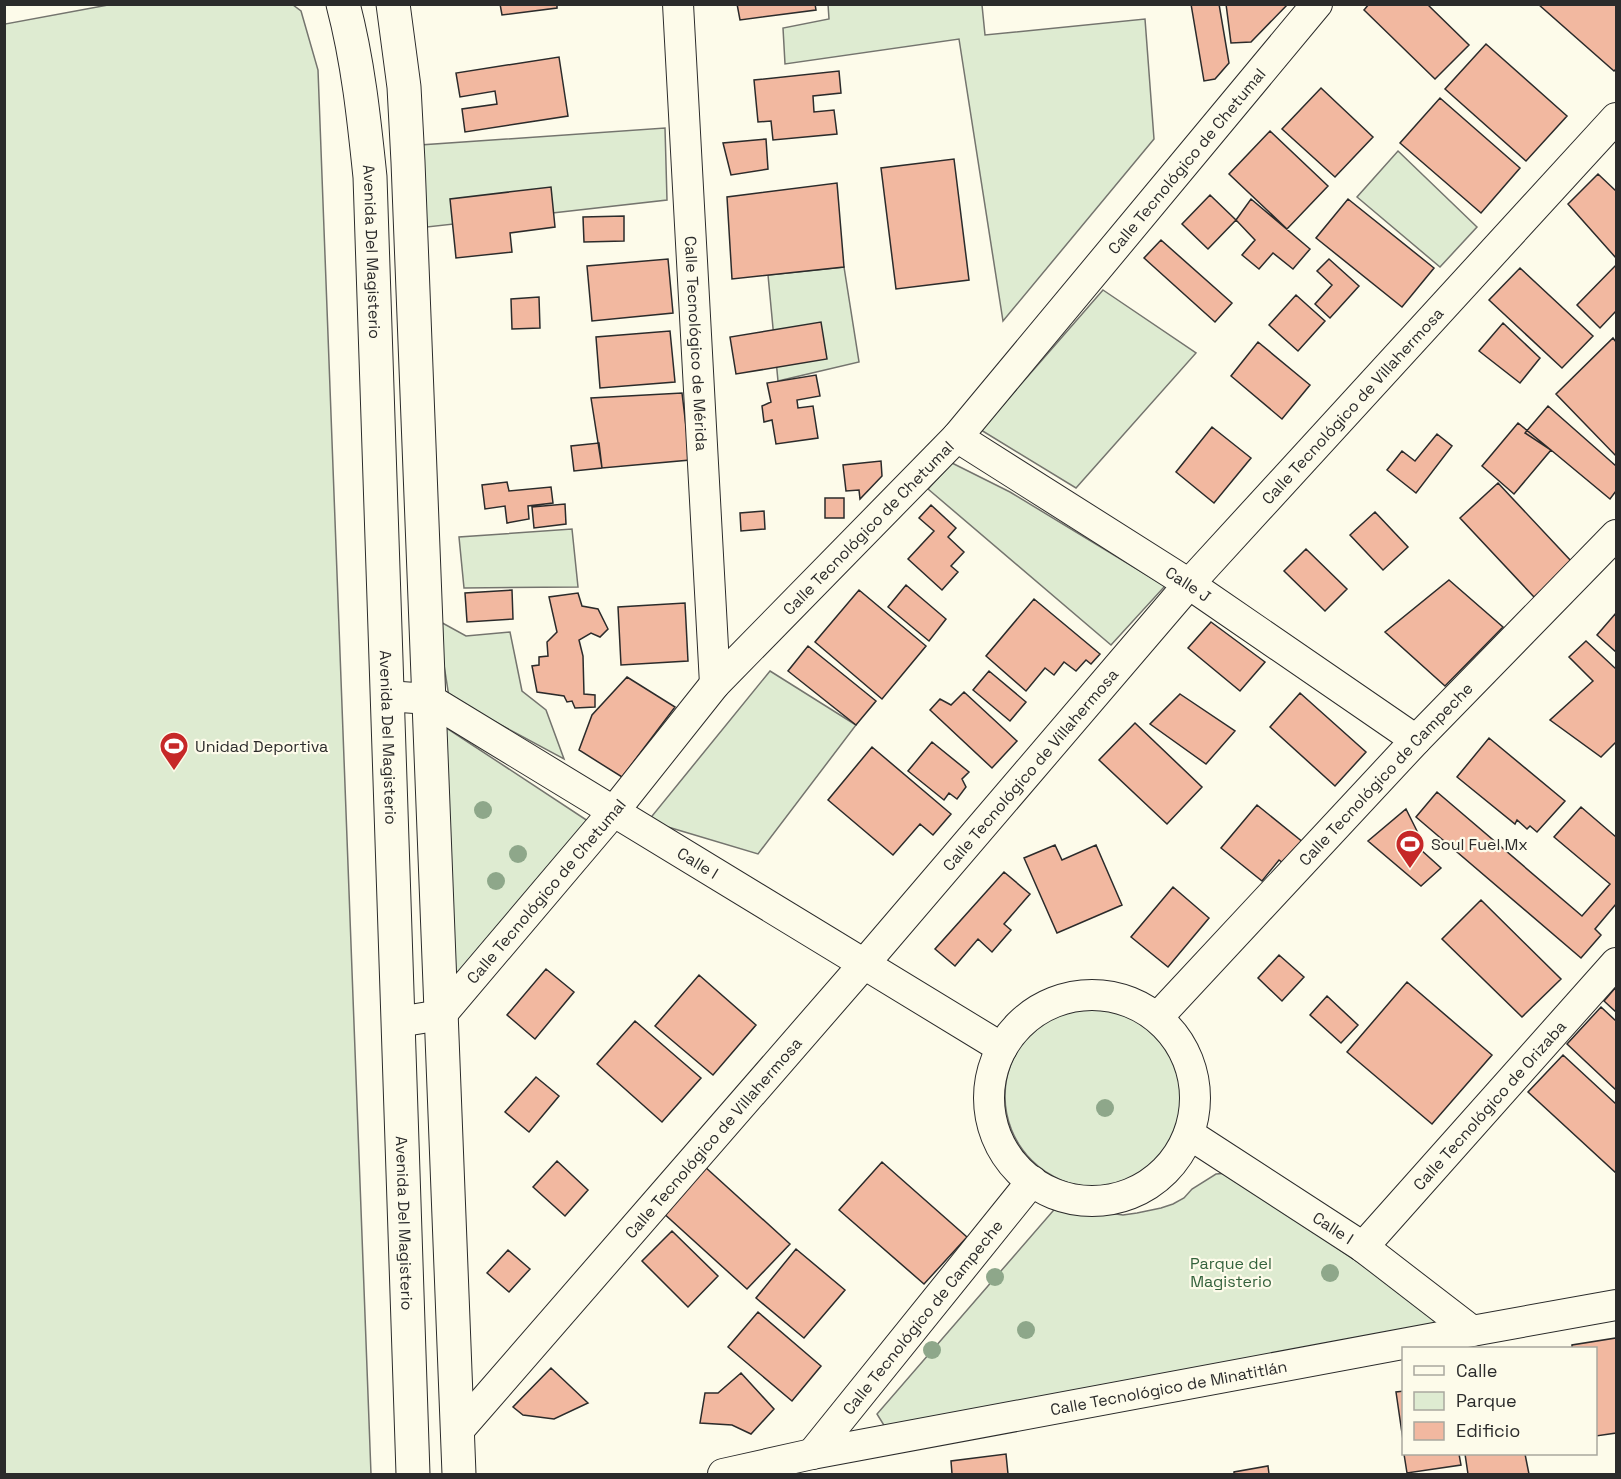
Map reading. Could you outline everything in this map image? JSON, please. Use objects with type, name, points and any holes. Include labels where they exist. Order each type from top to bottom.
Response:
[{"type":"street","name":"Avenida Del Magisterio","points":[[343,4],[351,34],[370,177],[413,1474]]},
{"type":"street","points":[[393,4],[404,87],[408,162],[459,1474]]},
{"type":"street","name":"Calle Tecnológico de Mérida","points":[[678,4],[715,684]]},
{"type":"street","name":"Calle Tecnológico de Chetumal","points":[[441,1015],[614,812],[715,684],[957,437],[1317,4]]},
{"type":"street","name":"Calle Tecnológico de Villahermosa","points":[[458,1432],[864,964],[1189,584],[1617,118]]},
{"type":"street","name":"Calle J","points":[[957,437],[1189,584],[1416,740]]},
{"type":"street","name":"Calle Tecnológico de Campeche","points":[[1158,1017],[1416,740],[1617,535]]},
{"type":"street","name":"Calle I","points":[[387,696],[429,699],[1002,1048]]},
{"type":"street","name":"Calle Tecnológico de Orizaba","points":[[1363,1246],[1617,963]]},
{"type":"street","points":[[1091,994],[1127,1000],[1158,1017],[1180,1041],[1193,1070],[1197,1103],[1189,1134],[1174,1162],[1151,1183],[1122,1196],[1091,1201],[1060,1196],[1032,1181],[1010,1161],[995,1135],[989,1105],[991,1076],[1002,1048],[1024,1020],[1055,1001],[1091,994]]},
{"type":"street","points":[[398,1022],[441,1015]]},
{"type":"street","name":"Calle I","points":[[1189,1134],[1363,1246],[1473,1331]]},
{"type":"street","name":"Calle Tecnológico de Campeche","points":[[812,1454],[1032,1181]]},
{"type":"street","name":"Calle Tecnológico de Minatitlán","points":[[723,1474],[812,1454],[1617,1305]]},
{"type":"green space","points":[[828,4],[982,5],[985,35],[1145,19],[1154,139],[1003,321],[959,39],[785,64],[783,28],[829,19]]},
{"type":"green space","name":"Unidad Deportiva","points":[[108,5],[293,5],[301,11],[318,70],[371,1474],[5,1474],[5,24]]},
{"type":"green space","points":[[665,128],[667,200],[427,227],[420,145]]},
{"type":"green space","points":[[1398,151],[1477,227],[1440,267],[1357,197]]},
{"type":"green space","points":[[844,267],[859,362],[778,381],[768,275]]},
{"type":"green space","points":[[1103,290],[1196,353],[1076,488],[981,430]]},
{"type":"green space","points":[[952,463],[1010,492],[1165,586],[1111,645],[928,489]]},
{"type":"green space","points":[[572,529],[578,587],[464,588],[459,537]]},
{"type":"green space","points":[[437,620],[466,636],[510,632],[522,691],[546,710],[564,759],[449,697]]},
{"type":"green space","points":[[770,671],[856,725],[758,854],[648,821]]},
{"type":"green space","points":[[445,727],[594,825],[455,990]]},
{"type":"green space","points":[[1096,1005],[1114,1006],[1131,1012],[1147,1020],[1161,1031],[1172,1045],[1180,1061],[1186,1078],[1186,1114],[1180,1131],[1172,1147],[1161,1161],[1147,1172],[1131,1180],[1114,1186],[1096,1187],[1078,1186],[1061,1180],[1045,1172],[1031,1161],[1020,1147],[1012,1131],[1006,1114],[1005,1096],[1006,1078],[1012,1061],[1020,1045],[1031,1031],[1045,1020],[1061,1012],[1078,1006]]},
{"type":"green space","name":"Parque del Magisterio","points":[[1228,1173],[1445,1322],[885,1427],[877,1414],[1059,1204],[1123,1215],[1137,1213],[1173,1204],[1216,1174]]},
{"type":"building","points":[[500,4],[557,4],[557,8],[502,15]]},
{"type":"building","points":[[737,4],[815,4],[816,10],[740,20]]},
{"type":"building","points":[[1191,4],[1219,4],[1229,63],[1215,79],[1204,81]]},
{"type":"building","points":[[1226,4],[1288,4],[1251,42],[1231,43]]},
{"type":"building","points":[[1369,4],[1427,4],[1469,45],[1435,79],[1364,10]]},
{"type":"building","points":[[1538,4],[1616,4],[1616,69],[1614,71]]},
{"type":"building","points":[[1486,44],[1567,116],[1526,161],[1445,89]]},
{"type":"building","points":[[559,57],[568,116],[465,132],[462,109],[497,104],[495,91],[460,97],[456,73]]},
{"type":"building","points":[[839,71],[841,93],[813,96],[814,112],[834,110],[837,134],[773,140],[771,121],[758,122],[754,80]]},
{"type":"building","points":[[1321,88],[1373,137],[1335,177],[1282,129]]},
{"type":"building","points":[[1440,98],[1520,168],[1481,213],[1400,143]]},
{"type":"building","points":[[1270,131],[1328,186],[1287,229],[1229,174]]},
{"type":"building","points":[[766,139],[768,169],[731,175],[723,143]]},
{"type":"building","points":[[954,159],[969,280],[896,289],[881,168]]},
{"type":"building","points":[[1598,174],[1616,191],[1616,258],[1568,204]]},
{"type":"building","points":[[837,183],[844,267],[732,279],[727,197]]},
{"type":"building","points":[[551,187],[555,227],[510,233],[512,252],[456,258],[450,199]]},
{"type":"building","points":[[1210,195],[1236,220],[1208,249],[1182,224]]},
{"type":"building","points":[[1251,199],[1310,249],[1293,269],[1273,253],[1259,269],[1242,255],[1255,240],[1236,220]]},
{"type":"building","points":[[1348,199],[1434,268],[1402,307],[1316,238]]},
{"type":"building","points":[[624,216],[624,241],[584,242],[583,217]]},
{"type":"building","points":[[1161,240],[1232,303],[1215,322],[1144,258]]},
{"type":"building","points":[[668,259],[673,313],[592,321],[587,266]]},
{"type":"building","points":[[1329,259],[1359,286],[1330,318],[1315,304],[1332,285],[1317,271]]},
{"type":"building","points":[[1616,265],[1616,311],[1600,328],[1577,305]]},
{"type":"building","points":[[1520,268],[1593,336],[1562,368],[1489,300]]},
{"type":"building","points":[[1296,295],[1325,321],[1298,351],[1269,325]]},
{"type":"building","points":[[539,297],[540,328],[512,329],[511,299]]},
{"type":"building","points":[[821,322],[827,359],[736,374],[730,337]]},
{"type":"building","points":[[1503,323],[1540,358],[1520,383],[1479,351]]},
{"type":"building","points":[[670,331],[675,382],[600,388],[596,337]]},
{"type":"building","points":[[1613,338],[1616,342],[1616,456],[1556,394]]},
{"type":"building","points":[[1258,342],[1310,385],[1282,419],[1231,376]]},
{"type":"building","points":[[816,375],[820,396],[797,400],[798,408],[813,406],[818,438],[776,444],[772,420],[764,422],[762,406],[771,402],[767,383]]},
{"type":"building","points":[[682,393],[690,460],[602,468],[591,398]]},
{"type":"building","points":[[1548,406],[1616,466],[1616,491],[1610,499],[1551,450],[1525,433]]},
{"type":"building","points":[[1518,423],[1551,450],[1514,494],[1482,466]]},
{"type":"building","points":[[1212,427],[1251,458],[1214,503],[1176,472]]},
{"type":"building","points":[[1437,434],[1452,446],[1416,493],[1387,470],[1402,451],[1415,461]]},
{"type":"building","points":[[599,443],[602,468],[574,471],[571,446]]},
{"type":"building","points":[[881,461],[882,476],[860,499],[859,490],[846,491],[843,465]]},
{"type":"building","points":[[507,482],[509,491],[551,487],[553,503],[528,506],[529,519],[507,523],[505,506],[485,509],[482,485]]},
{"type":"building","points":[[1498,483],[1572,562],[1534,597],[1460,518]]},
{"type":"building","points":[[825,498],[844,498],[844,518],[825,518]]},
{"type":"building","points":[[565,504],[566,524],[534,528],[532,507]]},
{"type":"building","points":[[931,505],[956,528],[948,537],[964,552],[951,566],[958,572],[942,590],[908,559],[934,531],[919,518]]},
{"type":"building","points":[[764,511],[765,529],[741,531],[740,513]]},
{"type":"building","points":[[1375,512],[1408,547],[1383,570],[1350,535]]},
{"type":"building","points":[[1306,549],[1347,589],[1325,611],[1284,571]]},
{"type":"building","points":[[1449,580],[1503,627],[1445,686],[1385,632]]},
{"type":"building","points":[[906,585],[946,619],[929,641],[888,607]]},
{"type":"building","points":[[512,590],[513,619],[467,622],[465,593]]},
{"type":"building","points":[[859,590],[926,646],[882,699],[815,642]]},
{"type":"building","points":[[578,593],[582,606],[598,609],[608,629],[600,637],[591,633],[579,640],[583,656],[584,694],[595,695],[595,707],[575,708],[572,701],[567,702],[564,696],[537,692],[532,666],[539,665],[539,657],[548,656],[547,642],[557,632],[549,597]]},
{"type":"building","points":[[1034,599],[1100,654],[1091,664],[1086,660],[1076,671],[1064,662],[1054,675],[1045,668],[1026,691],[986,656]]},
{"type":"building","points":[[685,603],[688,661],[621,665],[618,607]]},
{"type":"building","points":[[1616,613],[1616,652],[1597,635]]},
{"type":"building","points":[[1211,622],[1265,662],[1240,691],[1188,648]]},
{"type":"building","points":[[1586,641],[1616,669],[1616,742],[1601,757],[1550,720],[1593,681],[1569,657]]},
{"type":"building","points":[[808,646],[876,701],[856,725],[788,671]]},
{"type":"building","points":[[989,671],[1026,702],[1010,721],[973,690]]},
{"type":"building","points":[[627,677],[675,707],[622,777],[579,750],[592,715]]},
{"type":"building","points":[[964,692],[1017,741],[992,768],[930,710],[940,699],[951,705]]},
{"type":"building","points":[[1300,693],[1366,752],[1335,786],[1270,727]]},
{"type":"building","points":[[1180,694],[1235,731],[1206,764],[1150,724]]},
{"type":"building","points":[[1135,723],[1202,787],[1167,824],[1099,760]]},
{"type":"building","points":[[1489,738],[1565,801],[1537,832],[1530,826],[1527,829],[1517,820],[1515,824],[1457,777]]},
{"type":"building","points":[[932,742],[969,772],[962,779],[966,787],[957,799],[949,793],[944,800],[908,771]]},
{"type":"building","points":[[872,747],[951,814],[933,835],[920,824],[893,855],[828,800]]},
{"type":"building","points":[[1437,792],[1582,916],[1610,884],[1554,837],[1581,807],[1616,837],[1616,904],[1595,929],[1601,935],[1581,958],[1416,817]]},
{"type":"building","points":[[1257,805],[1309,847],[1291,869],[1279,860],[1262,881],[1221,848]]},
{"type":"building","points":[[1406,809],[1418,833],[1410,840],[1441,868],[1421,886],[1368,841]]},
{"type":"building","points":[[1055,845],[1062,860],[1096,845],[1122,905],[1057,933],[1024,858]]},
{"type":"building","points":[[1004,872],[1030,894],[1004,924],[1011,930],[992,952],[978,939],[955,966],[935,949]]},
{"type":"building","points":[[1173,887],[1209,918],[1168,967],[1131,937]]},
{"type":"building","points":[[1481,900],[1561,979],[1522,1017],[1442,939]]},
{"type":"building","points":[[1279,955],[1304,977],[1282,1001],[1258,978]]},
{"type":"building","points":[[546,969],[574,992],[535,1039],[507,1015]]},
{"type":"building","points":[[699,975],[756,1025],[713,1075],[655,1026]]},
{"type":"building","points":[[1407,982],[1492,1055],[1432,1124],[1347,1052]]},
{"type":"building","points":[[1616,987],[1616,1012],[1604,1001]]},
{"type":"building","points":[[1327,996],[1358,1025],[1341,1043],[1310,1015]]},
{"type":"building","points":[[1601,1007],[1616,1021],[1616,1090],[1567,1044]]},
{"type":"building","points":[[635,1021],[701,1078],[662,1122],[597,1064]]},
{"type":"building","points":[[1563,1055],[1616,1104],[1616,1173],[1528,1092]]},
{"type":"building","points":[[536,1077],[559,1096],[529,1132],[505,1112]]},
{"type":"building","points":[[557,1161],[588,1190],[565,1216],[533,1187]]},
{"type":"building","points":[[882,1162],[967,1237],[924,1284],[839,1210]]},
{"type":"building","points":[[704,1166],[790,1244],[747,1289],[661,1211]]},
{"type":"building","points":[[672,1231],[718,1276],[688,1307],[642,1261]]},
{"type":"building","points":[[796,1249],[845,1290],[804,1338],[756,1298]]},
{"type":"building","points":[[508,1250],[530,1269],[509,1292],[487,1273]]},
{"type":"building","points":[[758,1312],[821,1366],[792,1401],[728,1347]]},
{"type":"building","points":[[1616,1338],[1616,1433],[1597,1436],[1597,1347],[1572,1347],[1572,1345]]},
{"type":"building","points":[[551,1368],[588,1403],[554,1419],[523,1415],[513,1407]]},
{"type":"building","points":[[741,1373],[774,1409],[751,1434],[732,1425],[700,1423],[705,1393],[718,1393]]},
{"type":"building","points":[[1402,1391],[1402,1433],[1396,1392]]},
{"type":"building","points":[[1006,1454],[1008,1474],[952,1474],[951,1461]]},
{"type":"building","points":[[1404,1455],[1459,1455],[1461,1465],[1407,1473]]},
{"type":"building","points":[[1465,1455],[1525,1455],[1529,1474],[1468,1474]]},
{"type":"building","points":[[1268,1466],[1269,1474],[1234,1474],[1234,1472]]},
{"type":"place","name":"Unidad Deportiva","points":[[174,772]]},
{"type":"place","name":"Soul Fuel Mx","points":[[1410,870]]}]
